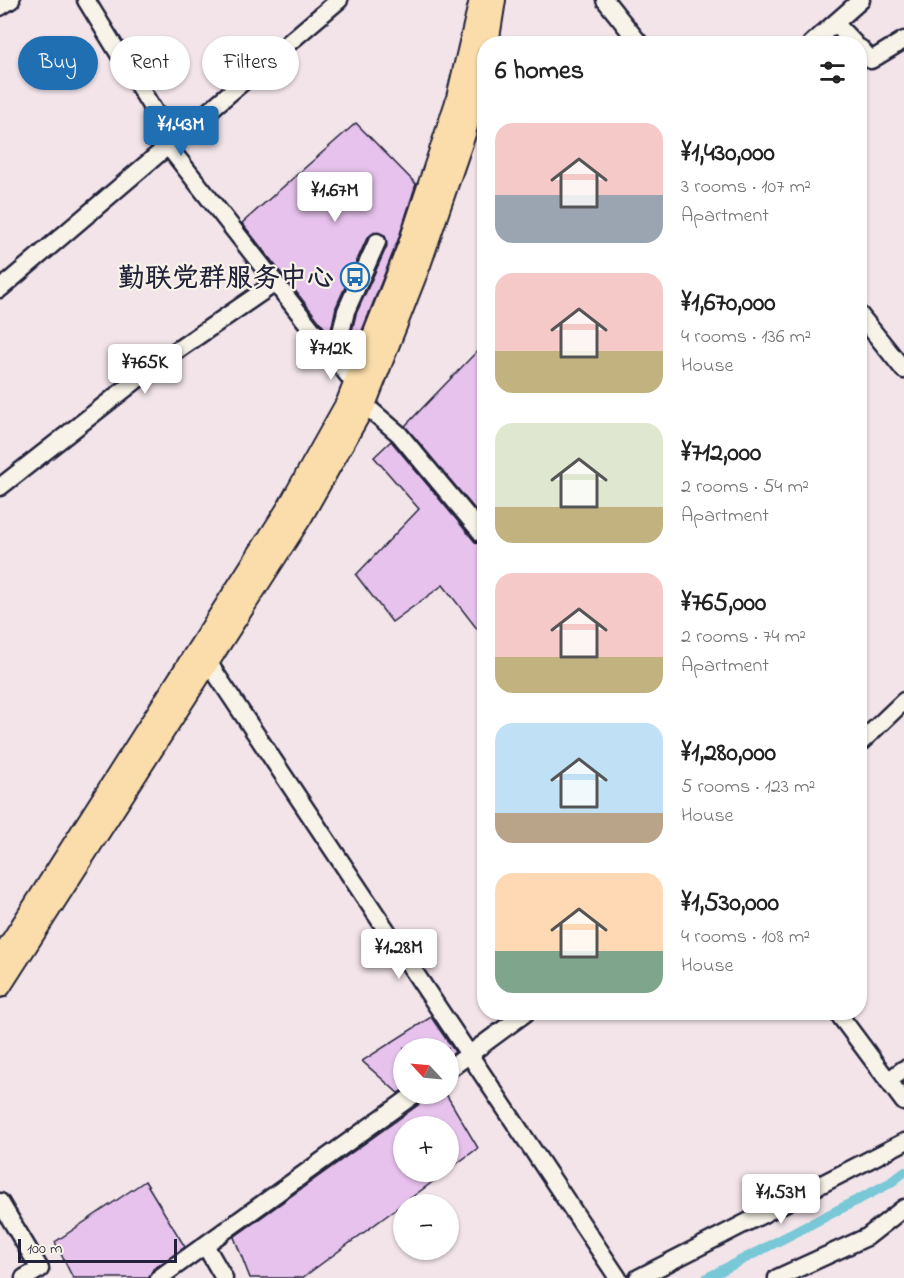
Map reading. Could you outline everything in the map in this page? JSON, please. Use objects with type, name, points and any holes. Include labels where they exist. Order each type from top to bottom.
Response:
[{"type":"main road","points":[[0,959],[287,509],[347,402],[409,244],[456,102],[480,0]]},
{"type":"main road","points":[[490,36],[495,0]]},
{"type":"main road","points":[[0,987],[301,518],[365,405],[420,265],[465,134],[477,89]]},
{"type":"street","points":[[0,7],[11,0]]},
{"type":"street","points":[[86,0],[170,144],[354,383],[365,405],[399,434],[477,528]]},
{"type":"street","points":[[0,289],[339,0]]},
{"type":"street","points":[[605,0],[634,36]]},
{"type":"street","points":[[820,36],[861,0]]},
{"type":"street","points":[[835,23],[847,36]]},
{"type":"street","points":[[867,56],[871,60],[904,40]]},
{"type":"street","points":[[335,358],[346,311],[377,242]]},
{"type":"street","points":[[0,487],[157,364],[275,283]]},
{"type":"street","points":[[867,324],[904,369]]},
{"type":"street","points":[[208,662],[618,1278]]},
{"type":"street","points":[[867,736],[904,701]]},
{"type":"street","points":[[459,1062],[516,1020]]},
{"type":"street","points":[[843,1020],[904,1102]]},
{"type":"street","points":[[888,1081],[904,1069]]},
{"type":"street","points":[[159,1278],[401,1104]]},
{"type":"street","points":[[638,1278],[904,1142]]},
{"type":"street","points":[[0,1202],[40,1269],[24,1278]]},
{"type":"street","points":[[777,1278],[867,1237],[904,1208]]},
{"type":"street","points":[[205,1245],[224,1278]]},
{"type":"building","points":[[356,123],[416,184],[398,240],[350,361],[346,356],[356,314],[387,246],[385,235],[375,232],[367,238],[336,307],[330,335],[242,223]]},
{"type":"building","points":[[477,351],[477,512],[405,426]]},
{"type":"building","points":[[391,441],[477,543],[477,629],[443,585],[392,622],[356,575],[419,509],[374,457]]},
{"type":"building","points":[[431,1017],[445,1038],[398,1038]]},
{"type":"building","points":[[393,1041],[393,1089],[362,1061]]},
{"type":"building","points":[[420,1104],[452,1104],[478,1148],[459,1162],[459,1116],[403,1116]]},
{"type":"building","points":[[393,1123],[393,1182],[432,1182],[416,1194],[393,1194],[393,1211],[302,1278],[250,1278],[234,1237]]},
{"type":"building","points":[[145,1181],[185,1247],[153,1269],[149,1278],[73,1278],[55,1242]]},
{"type":"waterway","points":[[707,1278],[890,1183],[904,1172]]},
{"type":"place","name":"勤联党群服务中心","points":[[355,277]]}]
